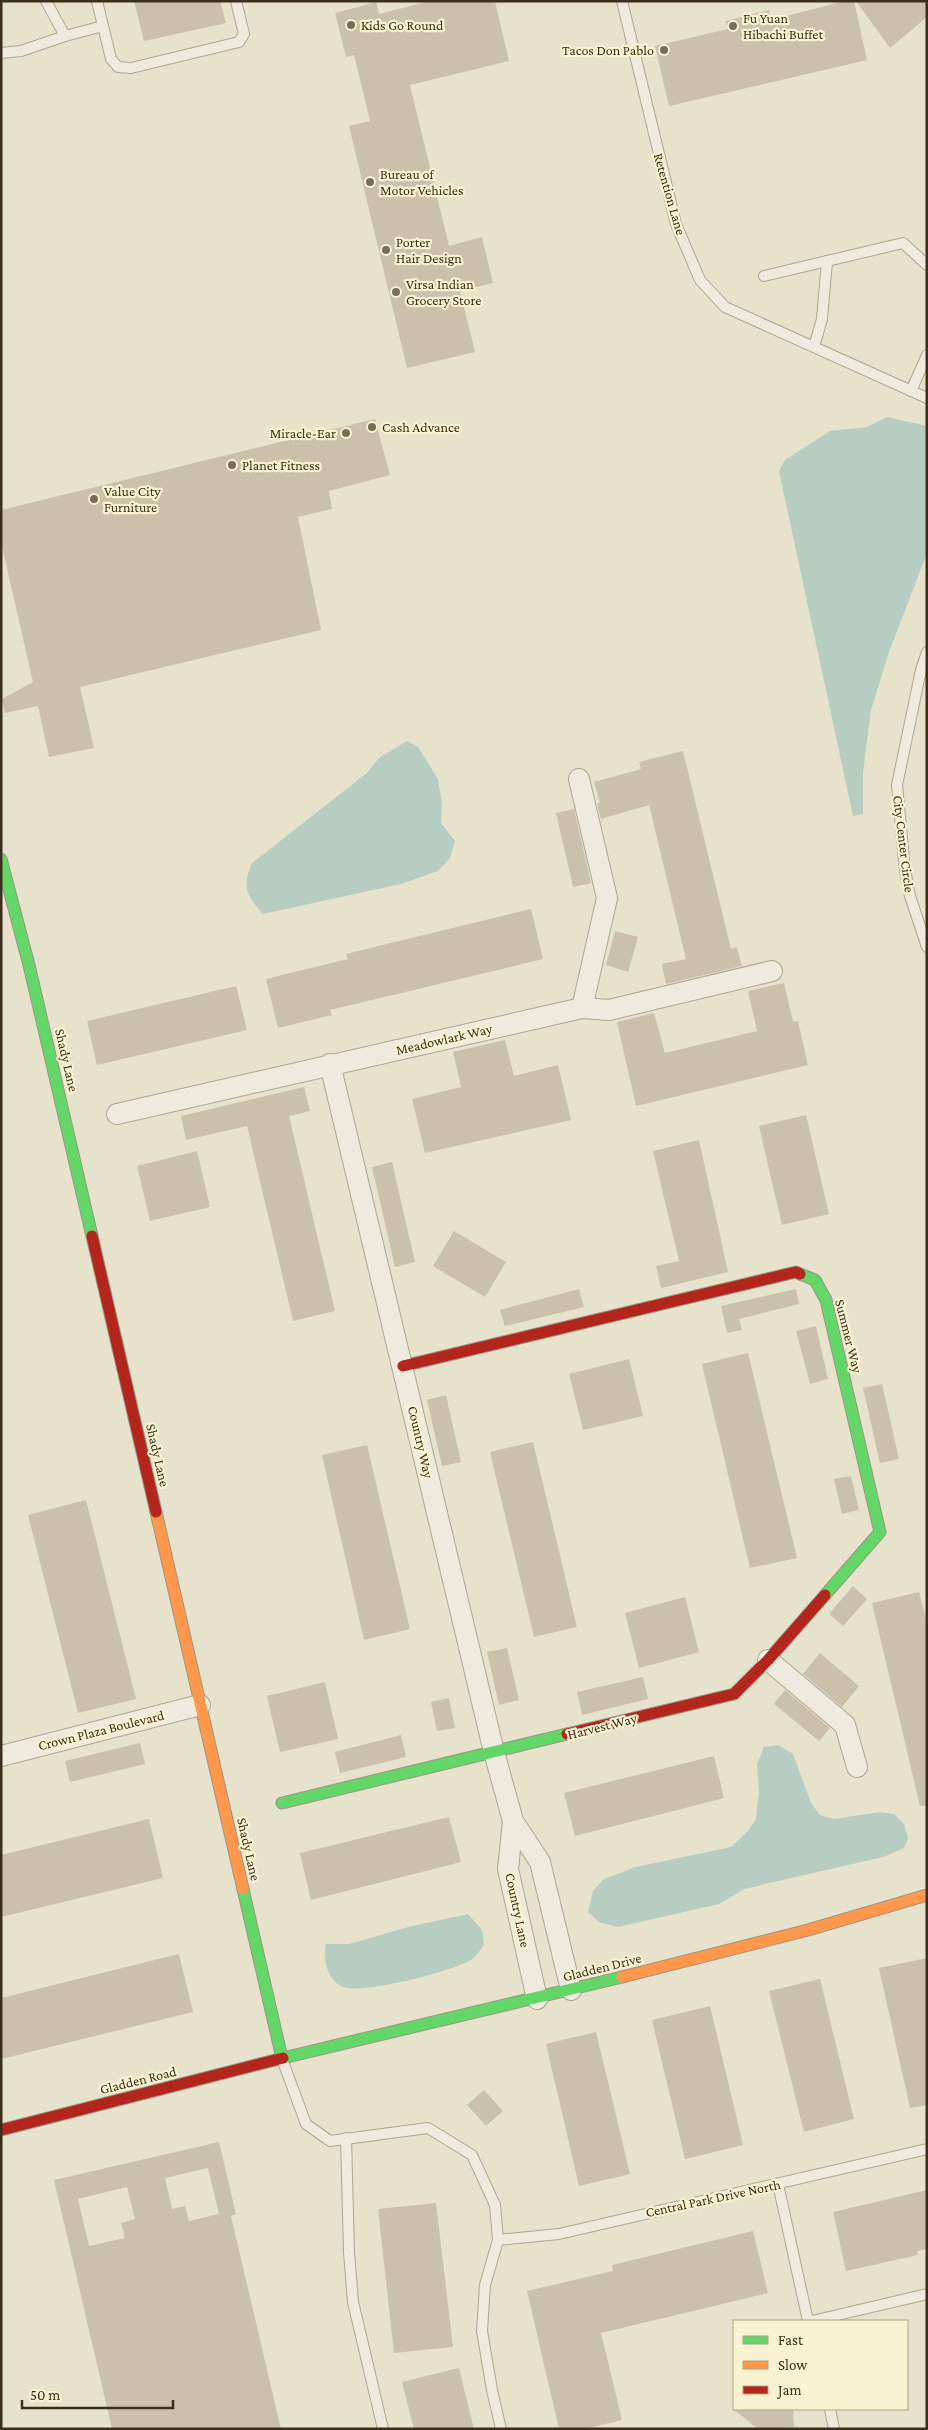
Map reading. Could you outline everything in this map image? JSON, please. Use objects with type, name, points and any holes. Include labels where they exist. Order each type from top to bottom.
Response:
[{"type":"street","points":[[579,779],[607,898],[582,1008]]},
{"type":"street","name":"Shady Lane","points":[[1,859],[29,965],[282,2058]]},
{"type":"street","name":"Meadowlark Way","points":[[117,1114],[582,1008],[609,1010],[772,971]]},
{"type":"street","name":"Country Way","points":[[330,1064],[494,1752],[513,1821]]},
{"type":"street","name":"Summer Way","points":[[403,1366],[796,1272],[815,1280],[826,1300],[880,1532],[768,1660]]},
{"type":"street","points":[[768,1660],[845,1725],[857,1767]]},
{"type":"street","name":"Harvest Way","points":[[282,1803],[734,1694],[768,1660]]},
{"type":"street","name":"Crown Plaza Boulevard","points":[[1,1756],[200,1705]]},
{"type":"street","points":[[513,1821],[540,1862],[571,1990]]},
{"type":"street","name":"Country Lane","points":[[513,1821],[508,1869],[537,1999]]},
{"type":"street","name":"Gladden Drive","points":[[282,2058],[537,1999],[808,1930],[927,1896]]},
{"type":"street","name":"Gladden Road","points":[[1,2130],[282,2058]]},
{"type":"lane","points":[[46,1],[65,36]]},
{"type":"lane","points":[[97,1],[111,59],[118,66],[131,68],[240,42],[244,34],[236,1]]},
{"type":"lane","name":"Retention Lane","points":[[622,1],[676,224],[700,280],[725,307],[927,398]]},
{"type":"lane","points":[[1,53],[21,51],[65,36],[103,26]]},
{"type":"lane","points":[[764,276],[903,243],[927,265]]},
{"type":"lane","points":[[814,347],[822,319],[827,261]]},
{"type":"lane","points":[[911,391],[927,355]]},
{"type":"lane","name":"City Center Circle","points":[[927,652],[921,670],[897,785],[905,870],[910,896],[927,947]]},
{"type":"lane","points":[[282,2058],[306,2124],[330,2141],[428,2128],[472,2155],[496,2205],[498,2240],[484,2285],[482,2331],[501,2429]]},
{"type":"lane","points":[[346,2138],[349,2252],[353,2302],[383,2429]]},
{"type":"lane","name":"Central Park Drive North","points":[[498,2240],[559,2234],[927,2149]]},
{"type":"lane","points":[[778,2184],[810,2320]]},
{"type":"lane","points":[[814,2320],[927,2294]]},
{"type":"lane","points":[[830,2410],[834,2429]]},
{"type":"shaded area","points":[[887,417],[927,426],[927,553],[889,652],[871,710],[863,773],[863,814],[853,816],[779,471],[785,460],[830,431],[867,427]]},
{"type":"shaded area","points":[[407,741],[418,747],[438,779],[442,804],[441,823],[455,841],[450,858],[438,871],[401,884],[263,914],[249,896],[247,890],[247,878],[252,863],[367,773],[379,758]]},
{"type":"shaded area","points":[[778,1745],[793,1754],[811,1803],[820,1815],[834,1819],[880,1812],[894,1814],[904,1824],[908,1838],[904,1848],[883,1857],[744,1889],[719,1904],[618,1927],[599,1922],[588,1912],[593,1891],[604,1879],[636,1867],[731,1847],[747,1832],[756,1819],[759,1791],[757,1764],[764,1747]]},
{"type":"shaded area","points":[[468,1914],[482,1930],[484,1945],[473,1959],[461,1965],[410,1980],[358,1988],[340,1986],[335,1982],[328,1970],[325,1957],[326,1944],[349,1944],[408,1927]]},
{"type":"building","points":[[134,1],[220,1],[226,23],[144,41]]},
{"type":"building","points":[[430,1],[495,1],[509,61],[410,85],[449,246],[482,237],[493,283],[460,291],[475,352],[407,368],[349,126],[370,121],[354,55],[346,57],[335,13],[376,2],[379,14]]},
{"type":"building","points":[[844,1],[854,1],[867,60],[669,106],[655,46],[728,29],[725,21],[769,10],[771,20]]},
{"type":"building","points":[[856,1],[927,1],[927,17],[890,48]]},
{"type":"building","points":[[375,419],[390,475],[329,491],[332,509],[298,517],[321,630],[80,687],[94,748],[49,757],[38,706],[5,713],[2,699],[33,682],[1,542],[1,510]]},
{"type":"building","points":[[683,751],[731,949],[737,947],[742,966],[666,984],[662,964],[686,959],[649,805],[601,819],[597,804],[600,803],[594,782],[641,769],[639,762]]},
{"type":"building","points":[[574,809],[591,883],[573,887],[556,813]]},
{"type":"building","points":[[531,909],[543,959],[330,1010],[332,1015],[278,1028],[266,979],[348,959],[346,954]]},
{"type":"building","points":[[615,931],[638,937],[628,972],[606,965]]},
{"type":"building","points":[[784,983],[793,1022],[798,1021],[808,1065],[636,1106],[617,1022],[654,1013],[665,1053],[757,1031],[748,991]]},
{"type":"building","points":[[236,986],[247,1030],[97,1065],[87,1021]]},
{"type":"building","points":[[505,1040],[514,1076],[558,1065],[571,1120],[425,1153],[412,1099],[461,1087],[453,1052]]},
{"type":"building","points":[[304,1087],[310,1111],[289,1116],[335,1311],[293,1321],[247,1126],[186,1140],[181,1116]]},
{"type":"building","points":[[806,1115],[829,1214],[782,1225],[759,1126]]},
{"type":"building","points":[[699,1140],[728,1272],[661,1288],[656,1266],[679,1261],[653,1151]]},
{"type":"building","points":[[197,1151],[210,1207],[150,1221],[137,1166]]},
{"type":"building","points":[[392,1162],[415,1262],[395,1267],[372,1167]]},
{"type":"building","points":[[454,1231],[506,1262],[485,1297],[433,1266]]},
{"type":"building","points":[[579,1289],[584,1307],[505,1326],[500,1310]]},
{"type":"building","points":[[796,1289],[799,1304],[739,1319],[742,1330],[727,1333],[721,1306]]},
{"type":"building","points":[[816,1326],[828,1379],[810,1384],[796,1331]]},
{"type":"building","points":[[748,1353],[797,1558],[750,1568],[702,1364]]},
{"type":"building","points":[[629,1359],[643,1416],[583,1430],[569,1374]]},
{"type":"building","points":[[882,1384],[899,1459],[880,1463],[863,1388]]},
{"type":"building","points":[[446,1395],[461,1462],[442,1466],[427,1400]]},
{"type":"building","points":[[533,1442],[577,1627],[534,1637],[490,1452]]},
{"type":"building","points":[[367,1445],[410,1629],[364,1640],[322,1455]]},
{"type":"building","points":[[851,1476],[859,1510],[842,1514],[834,1479]]},
{"type":"building","points":[[86,1500],[136,1699],[78,1713],[28,1515]]},
{"type":"building","points":[[853,1586],[867,1599],[843,1626],[829,1614]]},
{"type":"building","points":[[919,1592],[927,1623],[927,1806],[920,1806],[872,1603]]},
{"type":"building","points":[[685,1597],[699,1652],[639,1668],[625,1613]]},
{"type":"building","points":[[507,1648],[519,1700],[499,1705],[487,1652]]},
{"type":"building","points":[[820,1653],[859,1686],[842,1707],[803,1674]]},
{"type":"building","points":[[643,1677],[648,1699],[582,1715],[577,1692]]},
{"type":"building","points":[[325,1682],[338,1739],[280,1752],[267,1696]]},
{"type":"building","points":[[785,1690],[830,1728],[819,1741],[774,1704]]},
{"type":"building","points":[[449,1698],[455,1728],[437,1731],[431,1702]]},
{"type":"building","points":[[401,1735],[406,1757],[340,1773],[335,1752]]},
{"type":"building","points":[[140,1743],[145,1764],[70,1782],[65,1761]]},
{"type":"building","points":[[714,1756],[724,1798],[575,1836],[564,1793]]},
{"type":"building","points":[[449,1817],[461,1862],[311,1900],[300,1853]]},
{"type":"building","points":[[149,1819],[163,1878],[1,1917],[1,1855]]},
{"type":"building","points":[[179,1954],[193,2012],[1,2059],[1,1998]]},
{"type":"building","points":[[927,1958],[927,2105],[910,2108],[879,1968]]},
{"type":"building","points":[[820,1979],[854,2119],[804,2132],[769,1991]]},
{"type":"building","points":[[710,2006],[743,2145],[685,2159],[652,2020]]},
{"type":"building","points":[[596,2032],[630,2174],[579,2186],[546,2044]]},
{"type":"building","points":[[484,2090],[503,2111],[486,2126],[467,2105]]},
{"type":"building","points":[[219,2142],[236,2214],[231,2216],[281,2429],[112,2429],[54,2180]],"holes":[[[208,2168],[219,2214],[189,2221],[185,2206],[172,2209],[165,2178]],[[127,2187],[135,2219],[121,2223],[125,2238],[89,2246],[78,2199]]]},
{"type":"building","points":[[927,2190],[927,2249],[917,2251],[918,2255],[846,2271],[833,2212]]},
{"type":"building","points":[[436,2203],[453,2347],[394,2353],[378,2209]]},
{"type":"building","points":[[753,2231],[768,2293],[601,2333],[622,2420],[584,2429],[559,2429],[527,2291],[613,2271],[612,2265]]},
{"type":"building","points":[[459,2368],[474,2429],[414,2429],[402,2382]]},
{"type":"building","points":[[734,2410],[793,2410],[794,2427],[758,2429]]},
{"type":"traffic: fast","points":[[1,859],[29,965],[92,1236]]},
{"type":"traffic: fast","points":[[800,1274],[815,1280],[826,1300],[880,1532],[825,1595]]},
{"type":"traffic: fast","points":[[282,1803],[567,1734]]},
{"type":"traffic: fast","points":[[243,1889],[282,2058]]},
{"type":"traffic: fast","points":[[283,2058],[622,1977]]},
{"type":"traffic: slow","points":[[156,1512],[243,1889]]},
{"type":"traffic: slow","points":[[622,1977],[808,1930],[927,1895]]},
{"type":"traffic: jam","points":[[92,1236],[156,1512]]},
{"type":"traffic: jam","points":[[403,1366],[796,1272],[800,1274]]},
{"type":"traffic: jam","points":[[567,1734],[734,1694],[768,1660],[825,1595]]},
{"type":"traffic: jam","points":[[1,2130],[283,2058]]},
{"type":"place","name":"Kids Go Round","points":[[351,25]]},
{"type":"place","name":"Fu Yuan Hibachi Buffet","points":[[733,26]]},
{"type":"place","name":"Tacos Don Pablo","points":[[664,50]]},
{"type":"place","name":"Bureau of Motor Vehicles","points":[[370,182]]},
{"type":"place","name":"Porter Hair Design","points":[[386,250]]},
{"type":"place","name":"Virsa Indian Grocery Store","points":[[396,292]]},
{"type":"place","name":"Cash Advance","points":[[372,427]]},
{"type":"place","name":"Miracle-Ear","points":[[346,433]]},
{"type":"place","name":"Planet Fitness","points":[[232,465]]},
{"type":"place","name":"Value City Furniture","points":[[94,499]]}]
